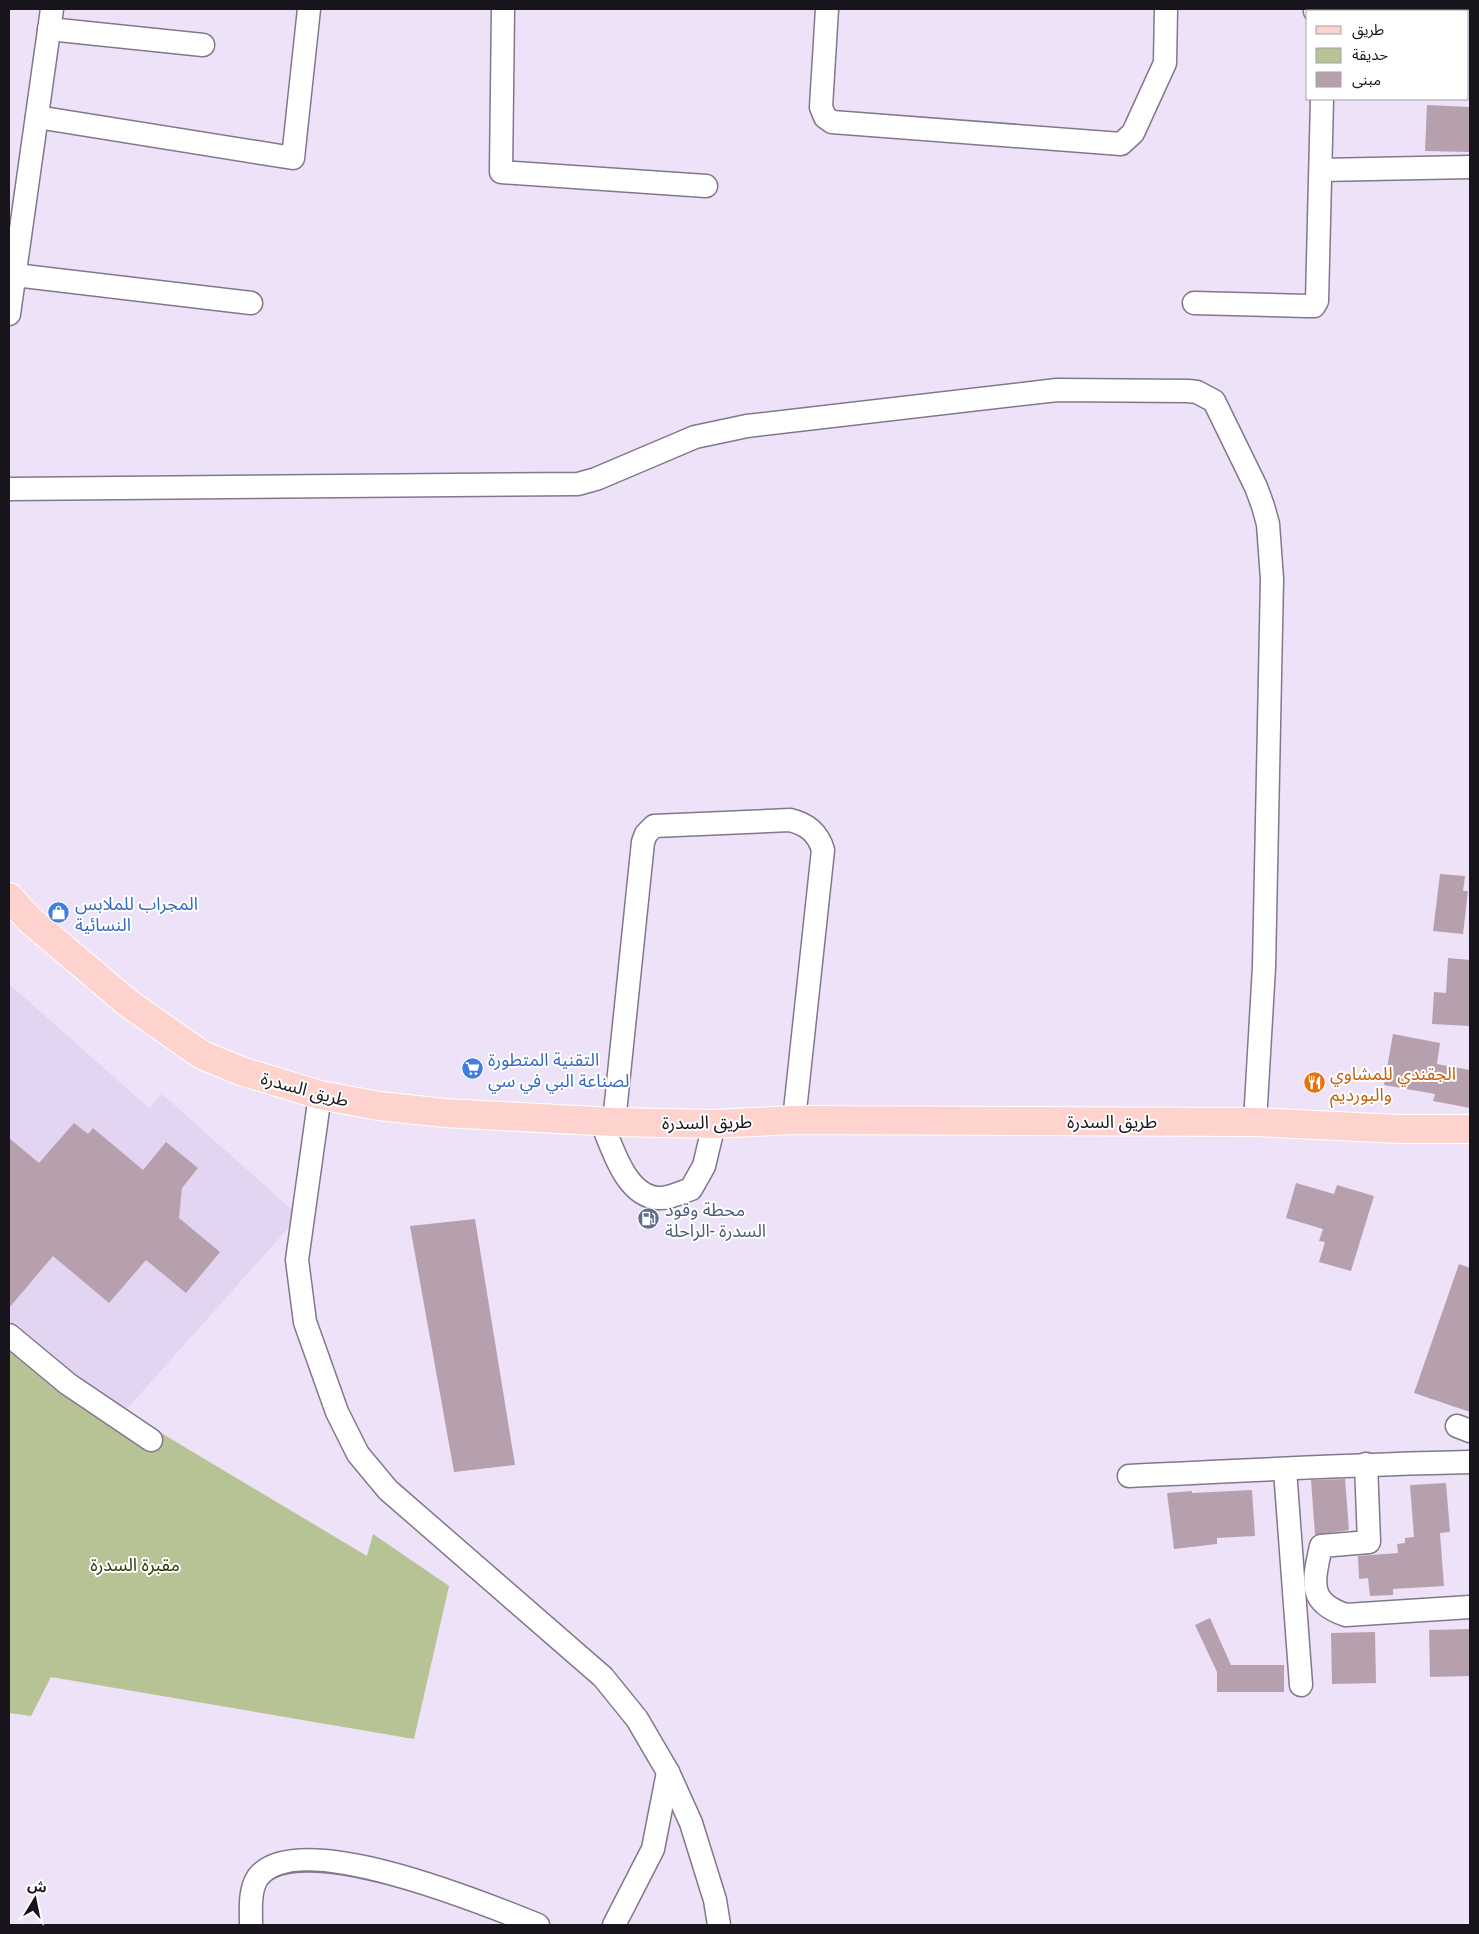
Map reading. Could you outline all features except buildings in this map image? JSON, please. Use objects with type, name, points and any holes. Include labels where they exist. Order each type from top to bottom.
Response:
[{"type":"main road","name":"طريق السدرة","points":[[9,897],[30,920],[128,1003],[202,1055],[241,1071],[320,1095],[379,1106],[436,1112],[607,1122],[714,1124],[794,1120],[1255,1122],[1399,1129],[1470,1129]]},
{"type":"street","points":[[37,117],[293,158],[310,9]]},
{"type":"street","points":[[503,9],[500,172],[706,186]]},
{"type":"street","points":[[827,9],[822,107],[825,117],[832,122],[1121,144],[1133,133],[1165,63],[1166,9]]},
{"type":"street","points":[[9,314],[50,19],[203,45]]},
{"type":"street","points":[[1194,303],[1314,306],[1316,301],[1322,100]]},
{"type":"street","points":[[1321,170],[1470,167]]},
{"type":"street","points":[[15,275],[251,303]]},
{"type":"street","points":[[9,490],[578,484],[596,479],[695,437],[747,426],[1057,390],[1188,391],[1208,396],[1214,401],[1256,487],[1268,524],[1272,579],[1264,967],[1255,1122]]},
{"type":"street","points":[[714,1124],[704,1166],[692,1189],[659,1198],[642,1194],[626,1176],[607,1122],[643,842],[646,834],[654,826],[790,820],[808,827],[819,839],[823,850],[794,1120]]},
{"type":"street","points":[[320,1095],[297,1260],[305,1322],[337,1412],[358,1454],[388,1490],[603,1678],[637,1719],[668,1772],[691,1823],[716,1900],[719,1925]]},
{"type":"street","points":[[9,1335],[68,1384],[151,1440]]},
{"type":"street","points":[[1129,1476],[1285,1470],[1366,1464],[1470,1462]]},
{"type":"street","points":[[1366,1464],[1369,1542],[1321,1546],[1315,1574],[1316,1591],[1320,1599],[1334,1611],[1346,1615],[1470,1607]]},
{"type":"street","points":[[1285,1470],[1301,1685]]},
{"type":"street","points":[[614,1925],[653,1849],[668,1772]]},
{"type":"street","points":[[251,1925],[253,1887],[266,1870],[290,1861],[320,1860],[368,1866],[490,1905],[538,1925]]},
{"type":"shaded area","points":[[9,984],[149,1108],[162,1094],[299,1216],[117,1420],[9,1325]]},
{"type":"green space","name":"مقبرة السدرة","points":[[9,1342],[367,1556],[373,1534],[449,1586],[414,1739],[51,1677],[31,1716],[9,1713]]},
{"type":"place","name":"المجراب للملابس النسائية","points":[[59,913]]},
{"type":"place","name":"التقنية المتطورة لصناعة البي في سي","points":[[472,1069]]},
{"type":"place","name":"الجقندي للمشاوي والبورديم","points":[[1314,1083]]},
{"type":"place","name":"محطة وقود السدرة -الراحلة","points":[[649,1219]]}]
